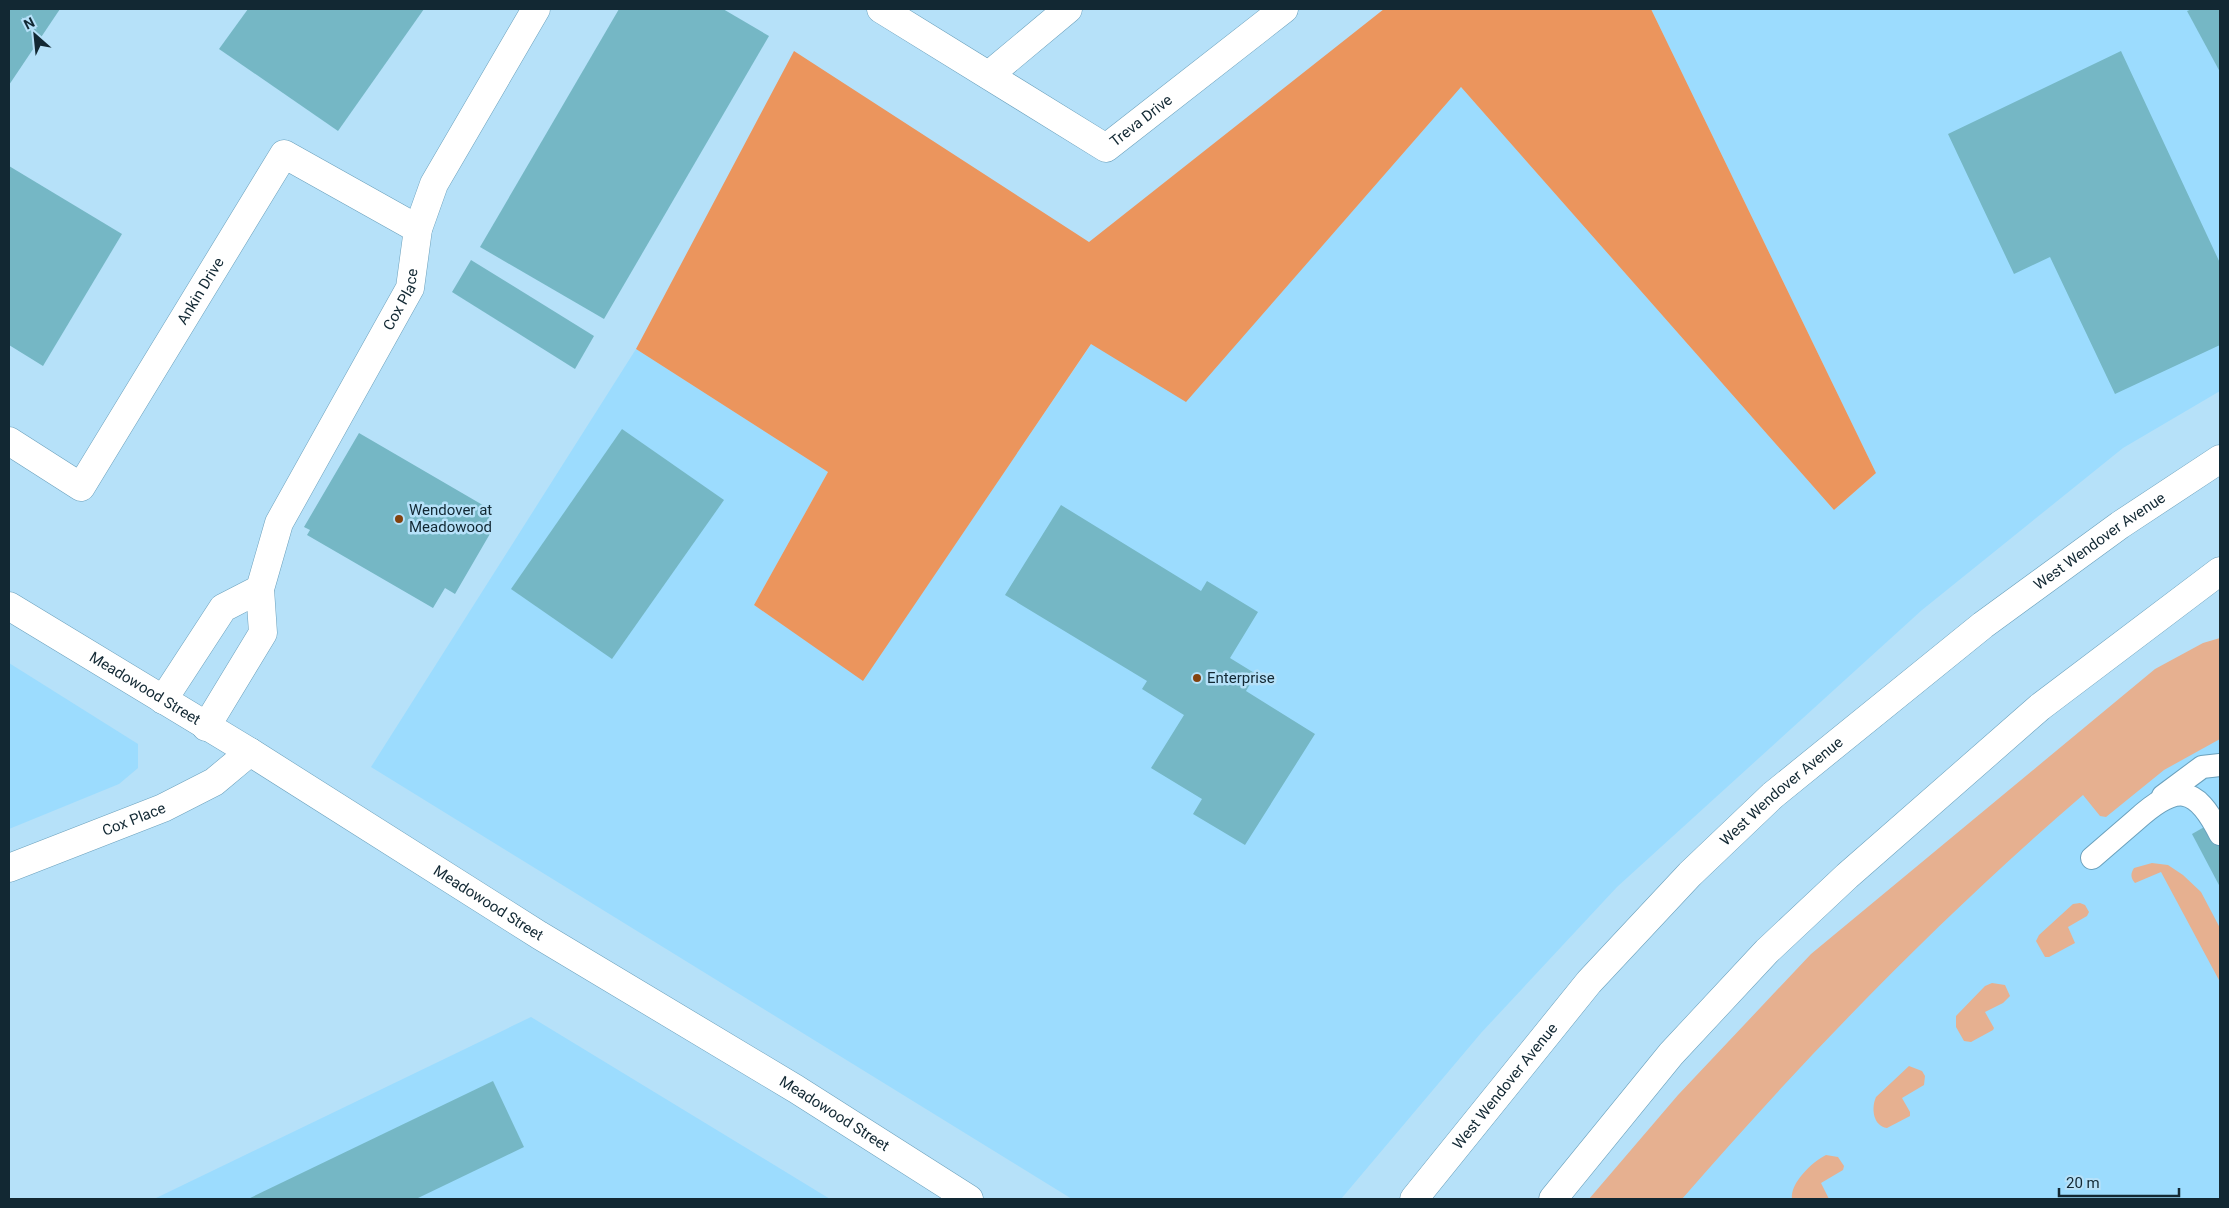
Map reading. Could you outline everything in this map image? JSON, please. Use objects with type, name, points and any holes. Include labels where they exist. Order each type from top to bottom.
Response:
[{"type":"main road","name":"Cox Place","points":[[206,727],[263,633],[260,589],[279,523],[410,288],[418,229],[434,184],[536,9]]},
{"type":"main road","name":"Treva Drive","points":[[881,9],[1106,148],[1284,9]]},
{"type":"main road","points":[[989,75],[1068,9]]},
{"type":"main road","name":"Ankin Drive","points":[[9,441],[81,487],[284,154],[418,229]]},
{"type":"main road","name":"West Wendover Avenue","points":[[1414,1199],[1589,982],[1690,874],[1773,795],[1983,625],[2120,525],[2220,459]]},
{"type":"main road","points":[[1553,1199],[1671,1054],[1767,951],[1847,876],[2040,707],[2220,572]]},
{"type":"main road","points":[[163,700],[222,608],[260,589]]},
{"type":"main road","name":"Meadowood Street","points":[[9,606],[250,752],[539,934],[796,1089],[969,1199]]},
{"type":"main road","name":"Cox Place","points":[[9,868],[163,808],[214,782],[250,752]]},
{"type":"lane","points":[[2092,858],[2157,801],[2214,763]]},
{"type":"lane","points":[[2157,801],[2171,794],[2184,794],[2195,799],[2206,809],[2220,834]]},
{"type":"shaded area","points":[[1384,9],[1651,9],[1876,473],[1834,510],[1461,87],[1186,402],[1091,344],[863,681],[754,605],[828,472],[636,349],[794,51],[1089,242]]},
{"type":"shaded area","points":[[1651,9],[2220,9],[2220,391],[2123,448],[1922,610],[1617,887],[1481,1033],[1341,1199],[1072,1199],[371,767],[636,349],[828,472],[754,605],[863,680],[1092,343],[1186,401],[1461,87],[1834,510],[1876,473]]},
{"type":"shaded area","points":[[2220,638],[2220,739],[2164,770],[2106,817],[2100,816],[2083,795],[1977,890],[1875,990],[1825,1041],[1682,1199],[1589,1199],[1678,1095],[1811,954],[2155,669],[2203,643]]},
{"type":"shaded area","points":[[2220,642],[2220,1199],[1615,1199]]},
{"type":"shaded area","points":[[9,663],[138,744],[138,768],[119,784],[9,829]]},
{"type":"shaded area","points":[[2152,863],[2168,865],[2183,875],[2201,892],[2220,928],[2220,982],[2161,872],[2135,883],[2132,874],[2134,868]]},
{"type":"shaded area","points":[[2080,903],[2085,905],[2089,912],[2087,916],[2068,927],[2075,943],[2049,957],[2045,957],[2036,941],[2039,935],[2073,904]]},
{"type":"shaded area","points":[[1992,983],[2005,985],[2010,996],[2003,1003],[1985,1012],[1994,1028],[1993,1030],[1971,1042],[1964,1041],[1956,1027],[1956,1016],[1985,986]]},
{"type":"shaded area","points":[[531,1017],[830,1199],[154,1199]]},
{"type":"shaded area","points":[[1909,1066],[1922,1071],[1925,1076],[1924,1085],[1902,1098],[1910,1112],[1910,1116],[1887,1128],[1882,1127],[1874,1116],[1874,1101]]},
{"type":"shaded area","points":[[1826,1155],[1838,1157],[1844,1166],[1843,1170],[1821,1183],[1829,1199],[1792,1199],[1794,1186],[1798,1180],[1814,1163]]},
{"type":"building","points":[[9,9],[60,9],[9,85]]},
{"type":"building","points":[[248,9],[424,9],[338,131],[219,49]]},
{"type":"building","points":[[619,9],[723,9],[769,36],[604,319],[480,247]]},
{"type":"building","points":[[2192,9],[2220,9],[2220,72],[2187,11]]},
{"type":"building","points":[[2121,51],[2220,263],[2220,345],[2115,394],[2050,257],[2014,274],[1948,134]]},
{"type":"building","points":[[9,166],[122,234],[43,366],[9,345]]},
{"type":"building","points":[[471,260],[594,336],[575,369],[452,292]]},
{"type":"building","points":[[622,429],[724,500],[612,659],[511,589]]},
{"type":"building","name":"Wendover at Meadowood","points":[[359,433],[493,511],[483,528],[491,532],[455,594],[445,588],[433,608],[307,535],[310,530],[304,527]]},
{"type":"building","name":"Enterprise","points":[[1061,505],[1201,591],[1207,581],[1258,612],[1230,658],[1256,674],[1246,691],[1315,734],[1245,845],[1193,814],[1202,799],[1151,768],[1184,715],[1142,689],[1147,681],[1005,595]]},
{"type":"building","points":[[2220,818],[2220,887],[2192,834]]},
{"type":"building","points":[[493,1081],[524,1147],[416,1199],[248,1199]]},
{"type":"place","name":"Wendover at Meadowood","points":[[399,519]]},
{"type":"place","name":"Enterprise","points":[[1197,678]]}]
